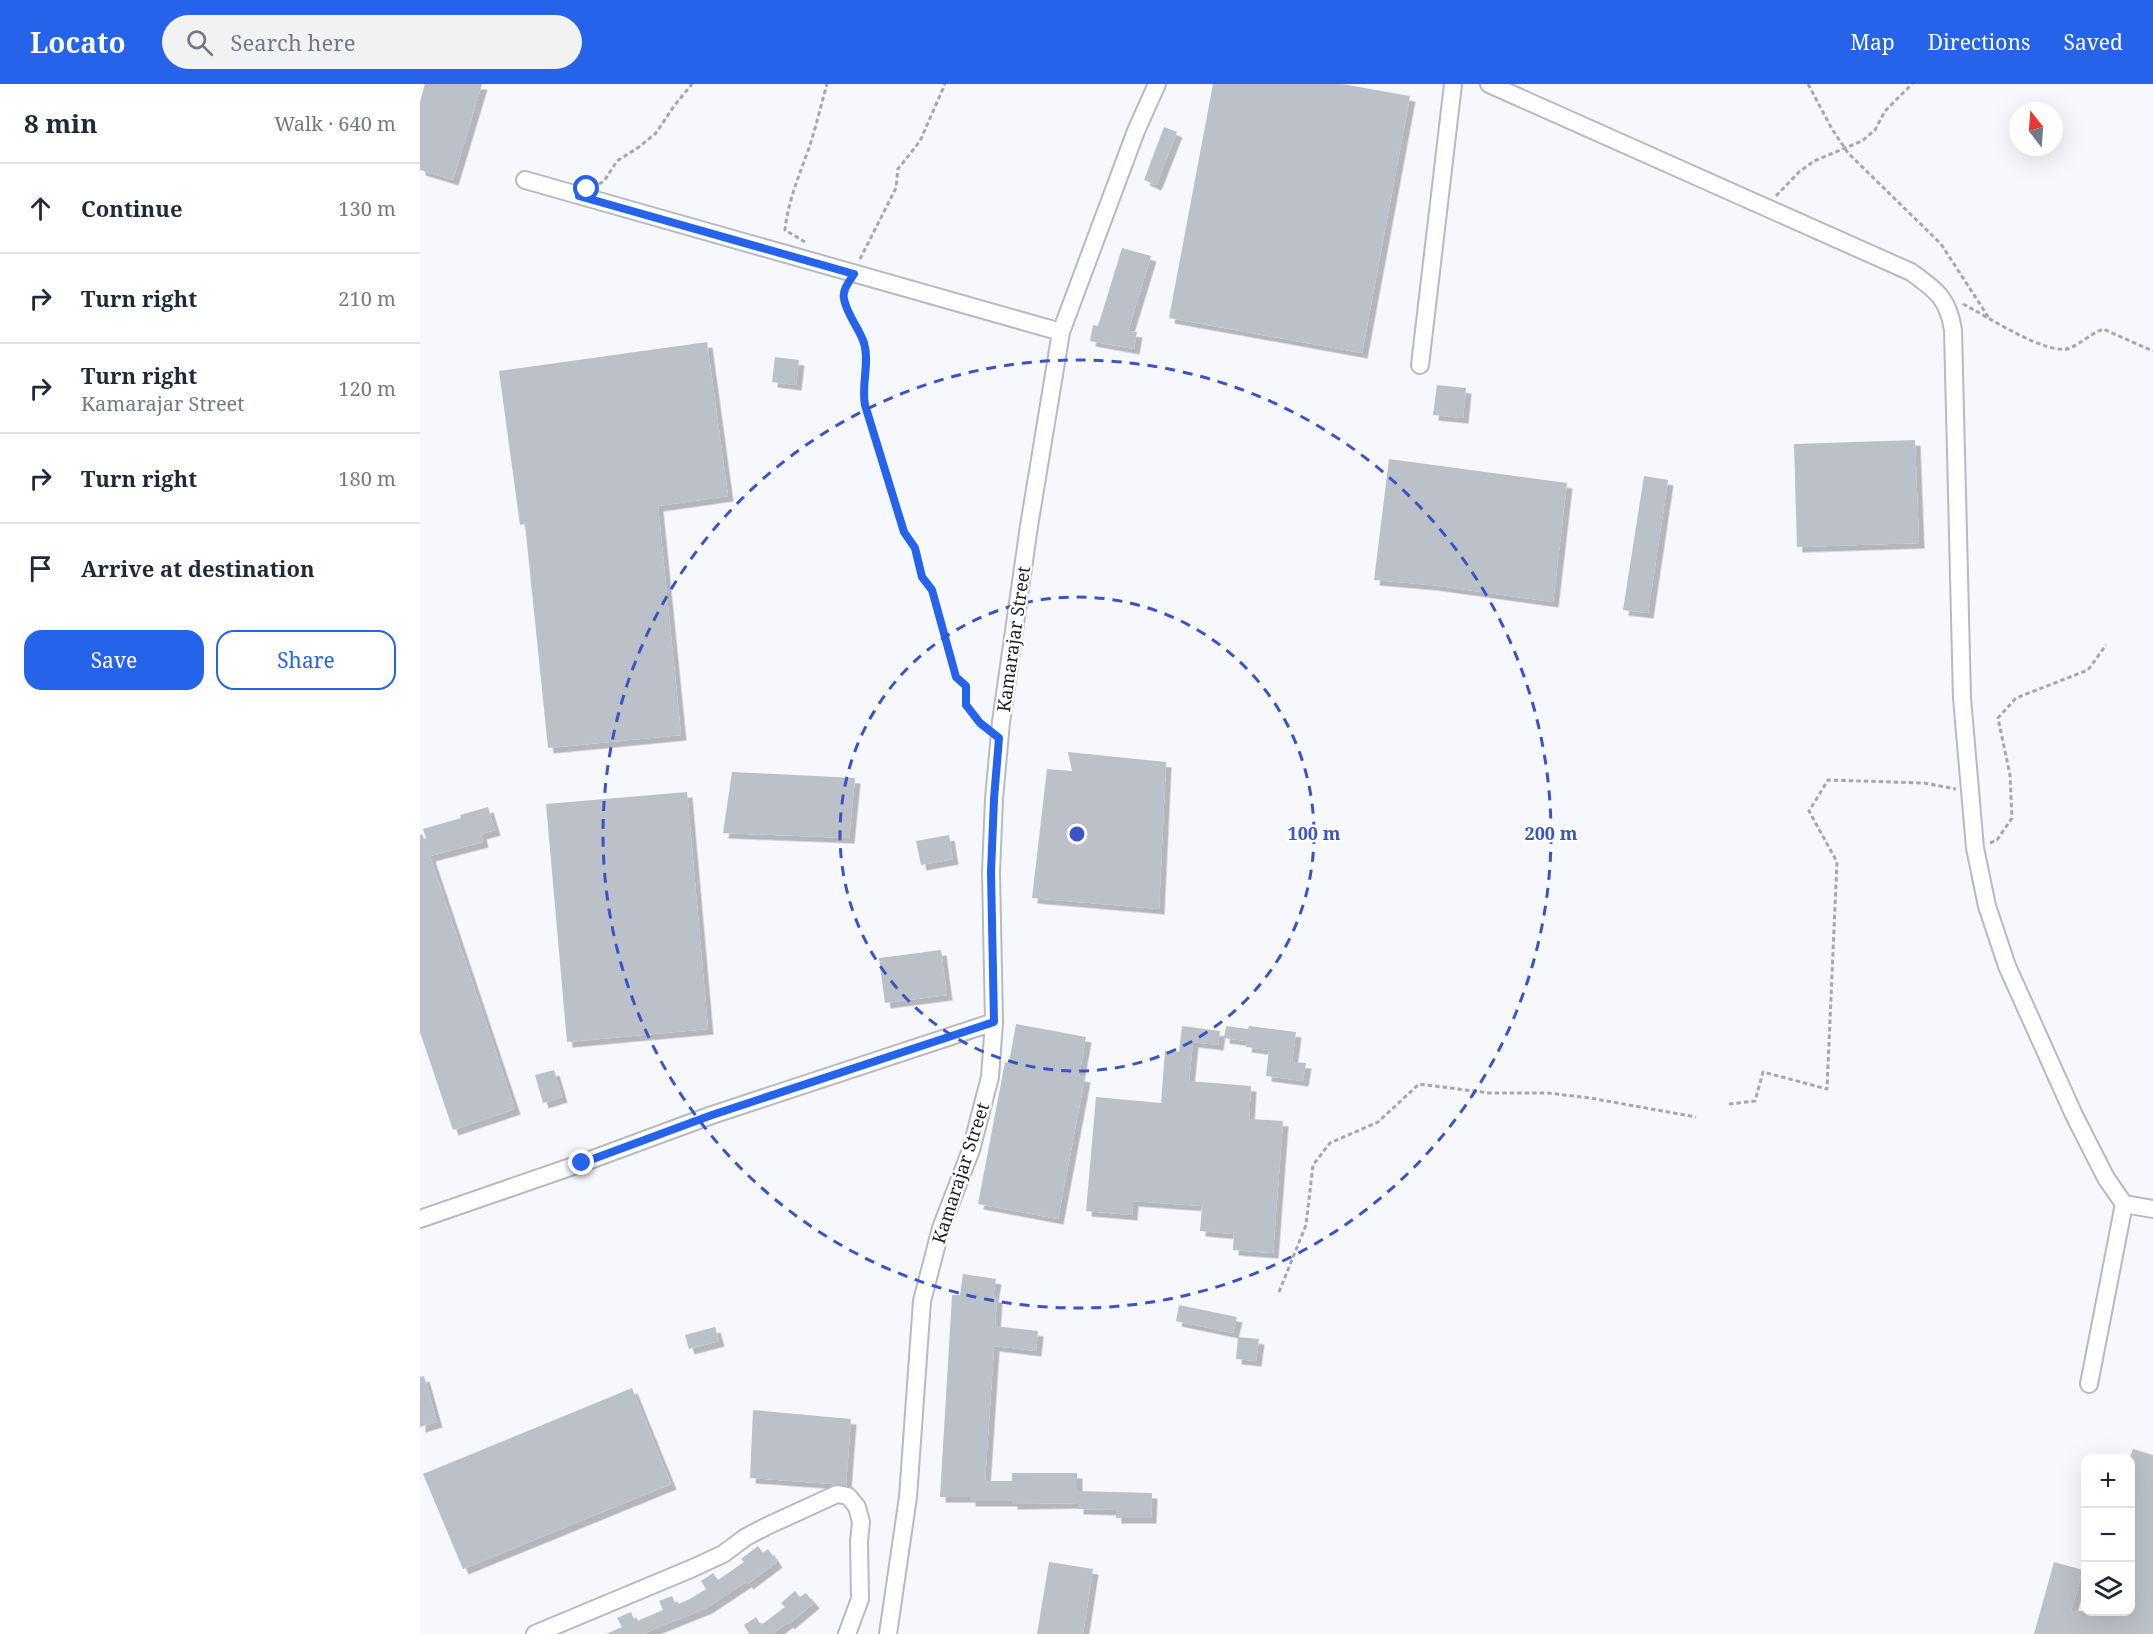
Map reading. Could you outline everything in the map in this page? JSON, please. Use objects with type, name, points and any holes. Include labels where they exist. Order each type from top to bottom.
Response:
[{"type":"street","name":"Kamarajar Street","points":[[888,1634],[908,1497],[922,1301],[941,1228],[974,1140],[990,1077],[994,1022],[991,872],[999,738],[1029,526],[1061,332],[1120,172],[1157,84]]},
{"type":"street","points":[[1420,365],[1453,84]]},
{"type":"street","points":[[1489,84],[1911,272],[1937,290],[1951,316],[1953,330],[1962,698],[1975,848],[1987,906],[2007,966],[2074,1115],[2106,1178],[2124,1204],[2153,1209]]},
{"type":"street","points":[[525,180],[579,196],[855,264],[1061,332]]},
{"type":"street","points":[[420,1219],[712,1115],[994,1022]]},
{"type":"street","points":[[2089,1384],[2124,1204]]},
{"type":"street","points":[[535,1634],[693,1568],[723,1554],[767,1526],[837,1494],[848,1496],[857,1507],[861,1522],[860,1599],[847,1634]]},
{"type":"path","points":[[579,196],[604,181],[617,161],[656,133],[692,84]]},
{"type":"path","points":[[808,244],[785,230],[786,214],[827,84]]},
{"type":"path","points":[[945,84],[920,141],[898,169],[896,188],[855,264],[843,298],[864,343],[867,360],[862,393],[904,532],[915,548],[922,577],[932,590],[956,677],[966,686],[966,705],[980,723],[999,738]]},
{"type":"path","points":[[1808,84],[1845,149],[1941,243],[1989,318]]},
{"type":"path","points":[[1768,208],[1780,190],[1814,161],[1862,141],[1875,130],[1885,111],[1912,84]]},
{"type":"path","points":[[1937,290],[2042,346],[2059,350],[2071,348],[2103,329],[2153,351]]},
{"type":"path","points":[[1975,848],[1997,840],[2012,819],[2010,775],[1998,718],[2016,698],[2063,682],[2088,670],[2106,645]]},
{"type":"path","points":[[1729,1104],[1755,1101],[1763,1072],[1827,1089],[1836,862],[1809,811],[1828,780],[1924,783],[1970,791]]},
{"type":"path","points":[[1279,1292],[1306,1225],[1313,1165],[1330,1143],[1378,1122],[1419,1084],[1489,1093],[1548,1093],[1590,1098],[1696,1118]]},
{"type":"building","points":[[425,84],[482,84],[453,180],[420,170],[420,102]]},
{"type":"building","points":[[1213,84],[1342,84],[1410,96],[1362,353],[1169,318]]},
{"type":"building","points":[[1164,127],[1177,132],[1156,185],[1144,180]]},
{"type":"building","points":[[1122,248],[1151,256],[1128,331],[1137,332],[1134,349],[1090,341],[1093,325],[1098,326]]},
{"type":"building","points":[[707,342],[728,496],[658,506],[681,735],[548,748],[525,524],[520,525],[499,371]]},
{"type":"building","points":[[775,357],[799,360],[796,385],[772,382]]},
{"type":"building","points":[[1437,385],[1466,388],[1463,418],[1433,415]]},
{"type":"building","points":[[1915,440],[1919,543],[1797,547],[1794,444]]},
{"type":"building","points":[[1389,459],[1567,483],[1553,602],[1432,585],[1374,580]]},
{"type":"building","points":[[1644,476],[1668,480],[1648,613],[1623,610]]},
{"type":"building","points":[[1068,752],[1166,762],[1159,909],[1032,898],[1047,769],[1072,771]]},
{"type":"building","points":[[732,772],[855,778],[849,838],[723,833]]},
{"type":"building","points":[[687,792],[708,1029],[567,1042],[546,804]]},
{"type":"building","points":[[488,807],[495,830],[481,834],[483,842],[430,856],[515,1109],[453,1130],[420,1032],[420,835],[422,834],[424,839],[426,838],[423,829]]},
{"type":"building","points":[[949,835],[953,859],[921,865],[916,841]]},
{"type":"building","points":[[941,950],[947,995],[885,1003],[879,958]]},
{"type":"building","points":[[1016,1024],[1086,1037],[1079,1076],[1085,1077],[1058,1219],[978,1204],[1005,1062],[1009,1063]]},
{"type":"building","points":[[1182,1026],[1220,1031],[1218,1045],[1193,1042],[1189,1081],[1251,1086],[1249,1119],[1283,1121],[1273,1253],[1233,1250],[1234,1234],[1200,1231],[1202,1206],[1133,1201],[1132,1215],[1086,1211],[1096,1097],[1161,1103],[1165,1051],[1179,1052]]},
{"type":"building","points":[[1226,1026],[1248,1029],[1249,1026],[1296,1032],[1292,1062],[1306,1063],[1303,1081],[1266,1076],[1269,1050],[1246,1047],[1247,1041],[1224,1038]]},
{"type":"building","points":[[554,1070],[562,1097],[543,1103],[535,1075]]},
{"type":"building","points":[[963,1274],[996,1279],[993,1297],[997,1297],[995,1326],[1038,1331],[1036,1351],[994,1346],[985,1481],[1012,1481],[1012,1473],[1077,1473],[1077,1491],[1152,1493],[1151,1518],[1116,1518],[1116,1510],[1078,1509],[1078,1503],[1012,1504],[1012,1501],[970,1501],[970,1497],[940,1497],[952,1295],[960,1295]]},
{"type":"building","points":[[1179,1305],[1237,1317],[1233,1333],[1176,1321]]},
{"type":"building","points":[[715,1327],[719,1341],[689,1349],[685,1335]]},
{"type":"building","points":[[1238,1337],[1259,1339],[1256,1361],[1236,1359]]},
{"type":"building","points":[[424,1376],[437,1422],[420,1427],[420,1377]]},
{"type":"building","points":[[632,1388],[671,1484],[463,1569],[423,1474]]},
{"type":"building","points":[[753,1410],[851,1419],[846,1485],[750,1478]]},
{"type":"building","points":[[2133,1449],[2153,1455],[2153,1634],[2034,1634],[2054,1562],[2081,1569],[2071,1611],[2081,1611],[2081,1616],[2135,1616],[2135,1454],[2131,1454]]},
{"type":"building","points":[[758,1546],[763,1553],[768,1549],[777,1562],[748,1584],[746,1582],[707,1608],[642,1634],[606,1634],[622,1627],[617,1618],[631,1612],[635,1622],[663,1610],[659,1601],[672,1596],[676,1605],[690,1599],[706,1589],[701,1581],[713,1573],[718,1580],[744,1562],[741,1559]]},
{"type":"building","points":[[1049,1562],[1093,1569],[1083,1634],[1037,1634]]},
{"type":"building","points":[[795,1591],[800,1597],[806,1593],[814,1603],[789,1624],[788,1622],[772,1634],[749,1634],[744,1625],[756,1617],[761,1625],[785,1607],[781,1603]]},
{"type":"route","points":[[582,1163],[712,1115],[994,1022],[991,872],[999,738],[980,723],[966,705],[966,686],[956,677],[932,590],[922,577],[915,548],[904,532],[862,393],[867,360],[864,343],[843,298],[844,290],[854,274],[579,196],[587,189]]}]
